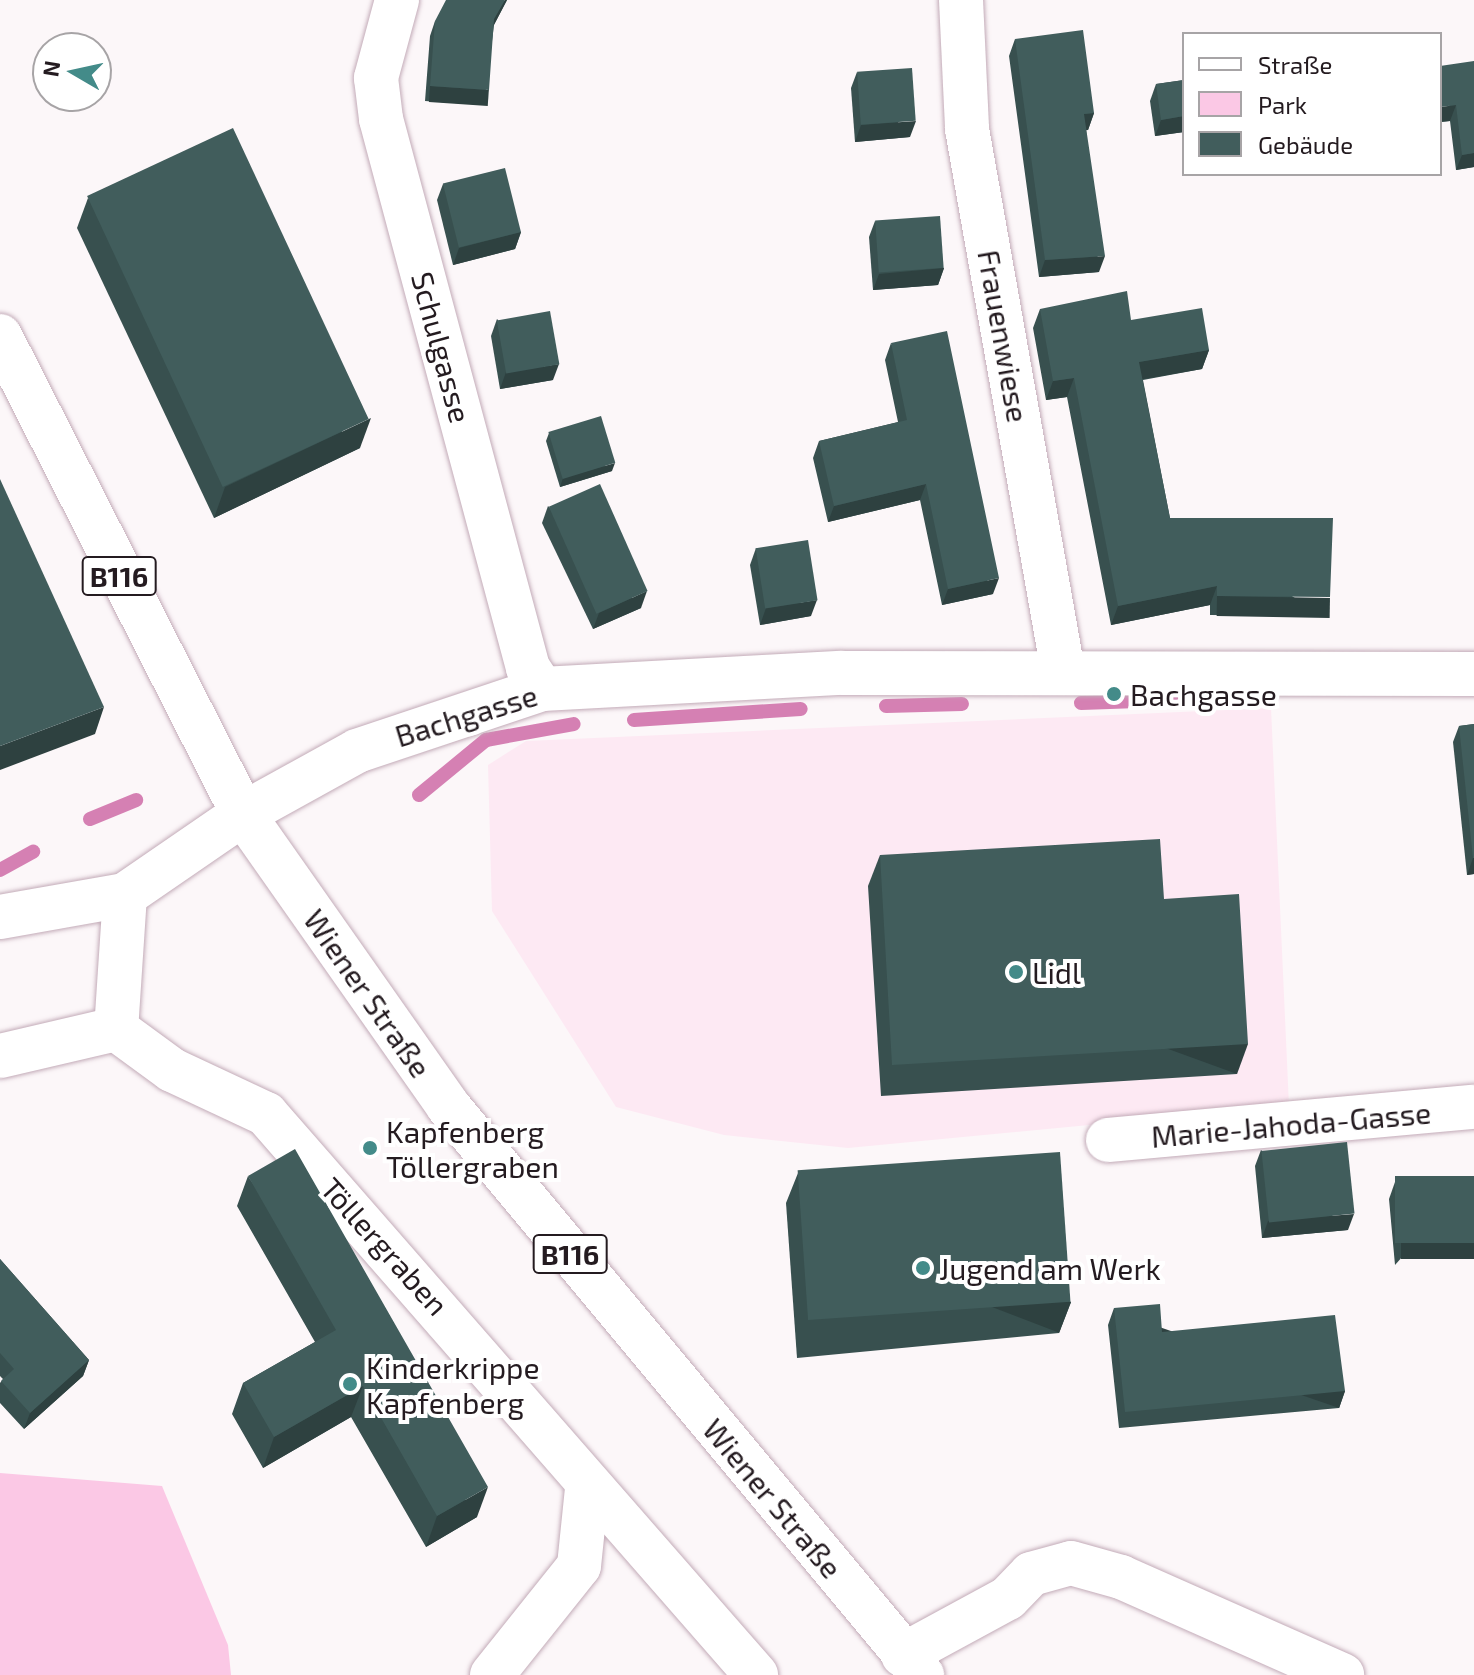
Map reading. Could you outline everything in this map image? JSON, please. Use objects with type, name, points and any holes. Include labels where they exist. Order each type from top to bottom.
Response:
[{"type":"street","name":"Schulgasse","points":[[397,0],[376,78],[381,119],[528,668],[542,689]]},
{"type":"street","name":"Frauenwiese","points":[[961,0],[967,129],[1063,671]]},
{"type":"street","name":"Wiener Straße","points":[[0,336],[243,814],[448,1106],[912,1665],[1008,1598],[1031,1574],[1071,1563],[1121,1577],[1342,1675]]},
{"type":"street","name":"Bachgasse","points":[[125,895],[243,814],[357,751],[542,689],[842,673],[1474,674]]},
{"type":"street","points":[[0,917],[125,895],[116,1029],[0,1056]]},
{"type":"street","name":"Töllergraben","points":[[116,1029],[172,1070],[266,1114],[448,1315],[587,1488],[756,1675]]},
{"type":"street","name":"Marie-Jahoda-Gasse","points":[[1108,1140],[1474,1107]]},
{"type":"street","points":[[492,1675],[579,1566],[587,1488]]},
{"type":"shaded area","points":[[1271,708],[1289,1106],[848,1148],[724,1135],[616,1107],[492,911],[488,765],[526,741]]},
{"type":"green space","points":[[0,1473],[162,1486],[228,1645],[231,1675],[0,1675]]},
{"type":"building","points":[[446,0],[505,0],[494,19],[489,90],[430,86],[435,21]]},
{"type":"building","points":[[1083,30],[1094,113],[1084,114],[1105,256],[1045,260],[1015,39]]},
{"type":"building","points":[[1474,61],[1474,153],[1462,155],[1456,105],[1442,107],[1442,66]]},
{"type":"building","points":[[912,68],[916,121],[861,125],[857,72]]},
{"type":"building","points":[[1182,80],[1182,116],[1161,120],[1156,84]]},
{"type":"building","points":[[233,128],[369,419],[223,487],[87,196]]},
{"type":"building","points":[[505,168],[521,232],[459,248],[443,183]]},
{"type":"building","points":[[940,216],[944,268],[879,272],[875,221]]},
{"type":"building","points":[[1127,291],[1131,320],[1202,308],[1209,350],[1139,362],[1170,518],[1333,518],[1330,597],[1217,596],[1217,586],[1118,606],[1074,378],[1053,381],[1040,309]]},
{"type":"building","points":[[550,311],[559,364],[506,374],[497,320]]},
{"type":"building","points":[[947,331],[999,578],[948,589],[926,484],[834,506],[819,441],[907,420],[891,343]]},
{"type":"building","points":[[601,416],[615,463],[563,479],[548,432]]},
{"type":"building","points":[[0,479],[104,707],[0,746]]},
{"type":"building","points":[[600,484],[648,591],[596,614],[549,507]]},
{"type":"building","points":[[808,540],[818,600],[765,609],[756,548]]},
{"type":"building","points":[[1474,724],[1474,858],[1473,858],[1459,726]]},
{"type":"building","points":[[1160,839],[1164,899],[1239,894],[1248,1044],[892,1065],[880,855]]},
{"type":"building","points":[[1347,1142],[1355,1214],[1269,1223],[1261,1151]]},
{"type":"building","points":[[295,1149],[488,1487],[437,1516],[363,1386],[274,1437],[243,1383],[336,1330],[248,1176]]},
{"type":"building","name":"Jugend am Werk","points":[[1060,1152],[1070,1302],[808,1320],[798,1170]]},
{"type":"building","points":[[1395,1176],[1474,1176],[1474,1243],[1395,1243]]},
{"type":"building","points":[[0,1259],[89,1360],[30,1413],[1,1381],[14,1369],[0,1353]]},
{"type":"building","points":[[1160,1304],[1162,1332],[1335,1315],[1345,1391],[1125,1412],[1114,1308]]},
{"type":"waterway","points":[[1081,703],[1253,697]]},
{"type":"waterway","points":[[886,706],[962,704]]},
{"type":"waterway","points":[[634,720],[801,709]]},
{"type":"waterway","points":[[419,795],[486,740],[574,724]]},
{"type":"waterway","points":[[90,819],[136,800]]},
{"type":"waterway","points":[[0,870],[33,852]]},
{"type":"place","name":"Bachgasse","points":[[1114,694]]},
{"type":"place","name":"Lidl","points":[[1016,972]]},
{"type":"place","name":"Kapfenberg Töllergraben","points":[[370,1148]]},
{"type":"place","name":"Jugend am Werk","points":[[923,1268]]},
{"type":"place","name":"Kinderkrippe Kapfenberg","points":[[350,1384]]}]
